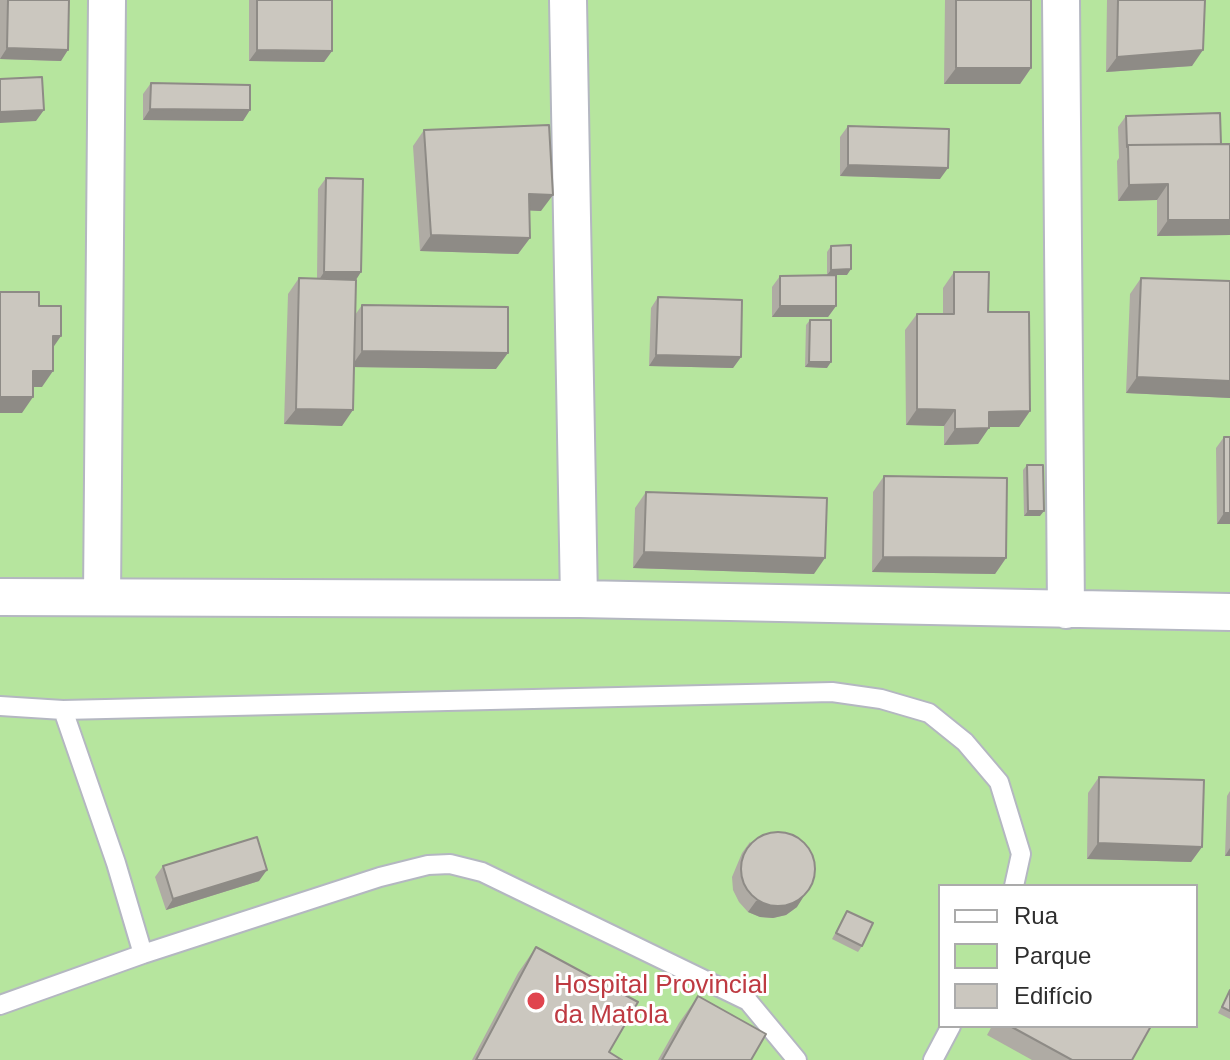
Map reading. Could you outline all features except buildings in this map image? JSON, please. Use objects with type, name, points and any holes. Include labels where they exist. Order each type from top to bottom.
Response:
[{"type":"street","points":[[102,597],[107,0]]},
{"type":"street","points":[[568,0],[579,599]]},
{"type":"street","points":[[1061,0],[1066,610]]},
{"type":"street","points":[[0,597],[579,599],[1230,612]]},
{"type":"lane","points":[[0,706],[63,710],[832,692],[881,699],[929,713],[965,742],[999,782],[1021,854],[1014,884]]},
{"type":"lane","points":[[63,710],[116,863],[143,954]]},
{"type":"lane","points":[[0,1005],[143,954],[380,877],[428,865],[450,864],[482,872],[748,1001],[797,1060]]},
{"type":"lane","points":[[933,1060],[950,1028]]},
{"type":"green space","points":[[0,0],[1230,0],[1230,1060],[0,1060]]},
{"type":"place","name":"Hospital Provincial da Matola","points":[[536,1001]]}]
